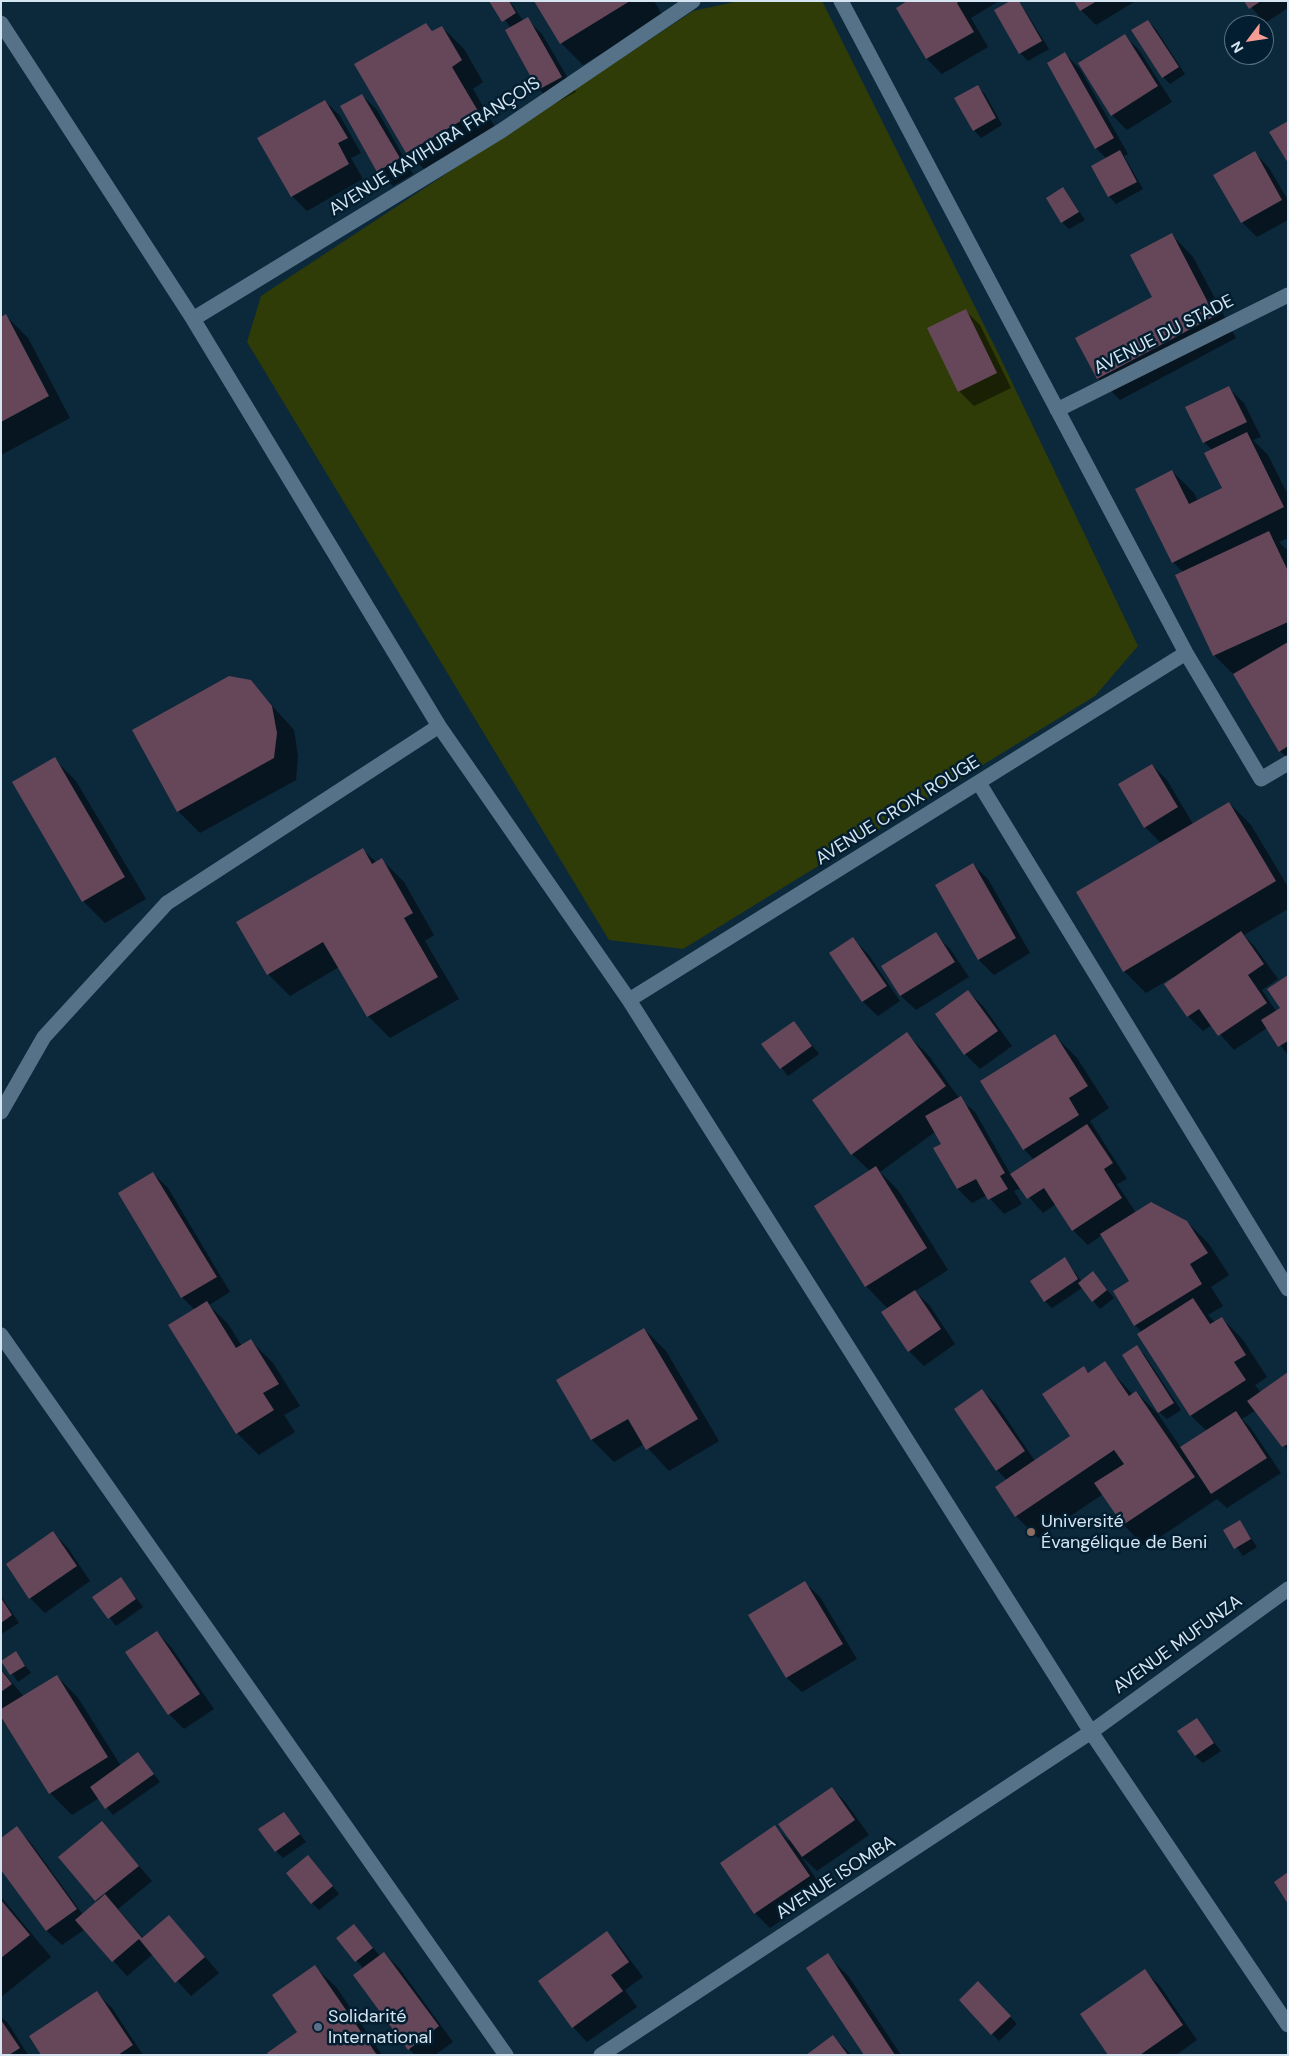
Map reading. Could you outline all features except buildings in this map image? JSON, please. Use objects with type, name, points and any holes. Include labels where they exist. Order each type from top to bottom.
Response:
[{"type":"street","name":"AVENUE KAYIHURA FRANÇOIS","points":[[193,319],[501,131],[693,1]]},
{"type":"street","points":[[841,1],[1186,653],[1261,779],[1288,764]]},
{"type":"street","points":[[1,23],[193,319],[439,726],[629,1000],[1091,1732],[1288,2025]]},
{"type":"street","name":"AVENUE DU STADE","points":[[1057,410],[1288,294]]},
{"type":"street","name":"AVENUE CROIX ROUGE","points":[[629,1000],[1186,653]]},
{"type":"street","points":[[1,1112],[44,1037],[167,903],[439,726]]},
{"type":"street","points":[[979,782],[1288,1289]]},
{"type":"street","points":[[1,1334],[506,2055]]},
{"type":"street","name":"AVENUE MUFUNZA","points":[[1091,1732],[1288,1589]]},
{"type":"street","name":"AVENUE ISOMBA","points":[[601,2055],[1091,1732]]},
{"type":"green space","points":[[739,1],[822,1],[999,355],[1138,646],[1095,696],[683,949],[609,940],[247,342],[261,296],[693,11]]},
{"type":"place","name":"Université Évangélique de Beni","points":[[1031,1532]]},
{"type":"place","name":"Solidarité International","points":[[318,2027]]}]
